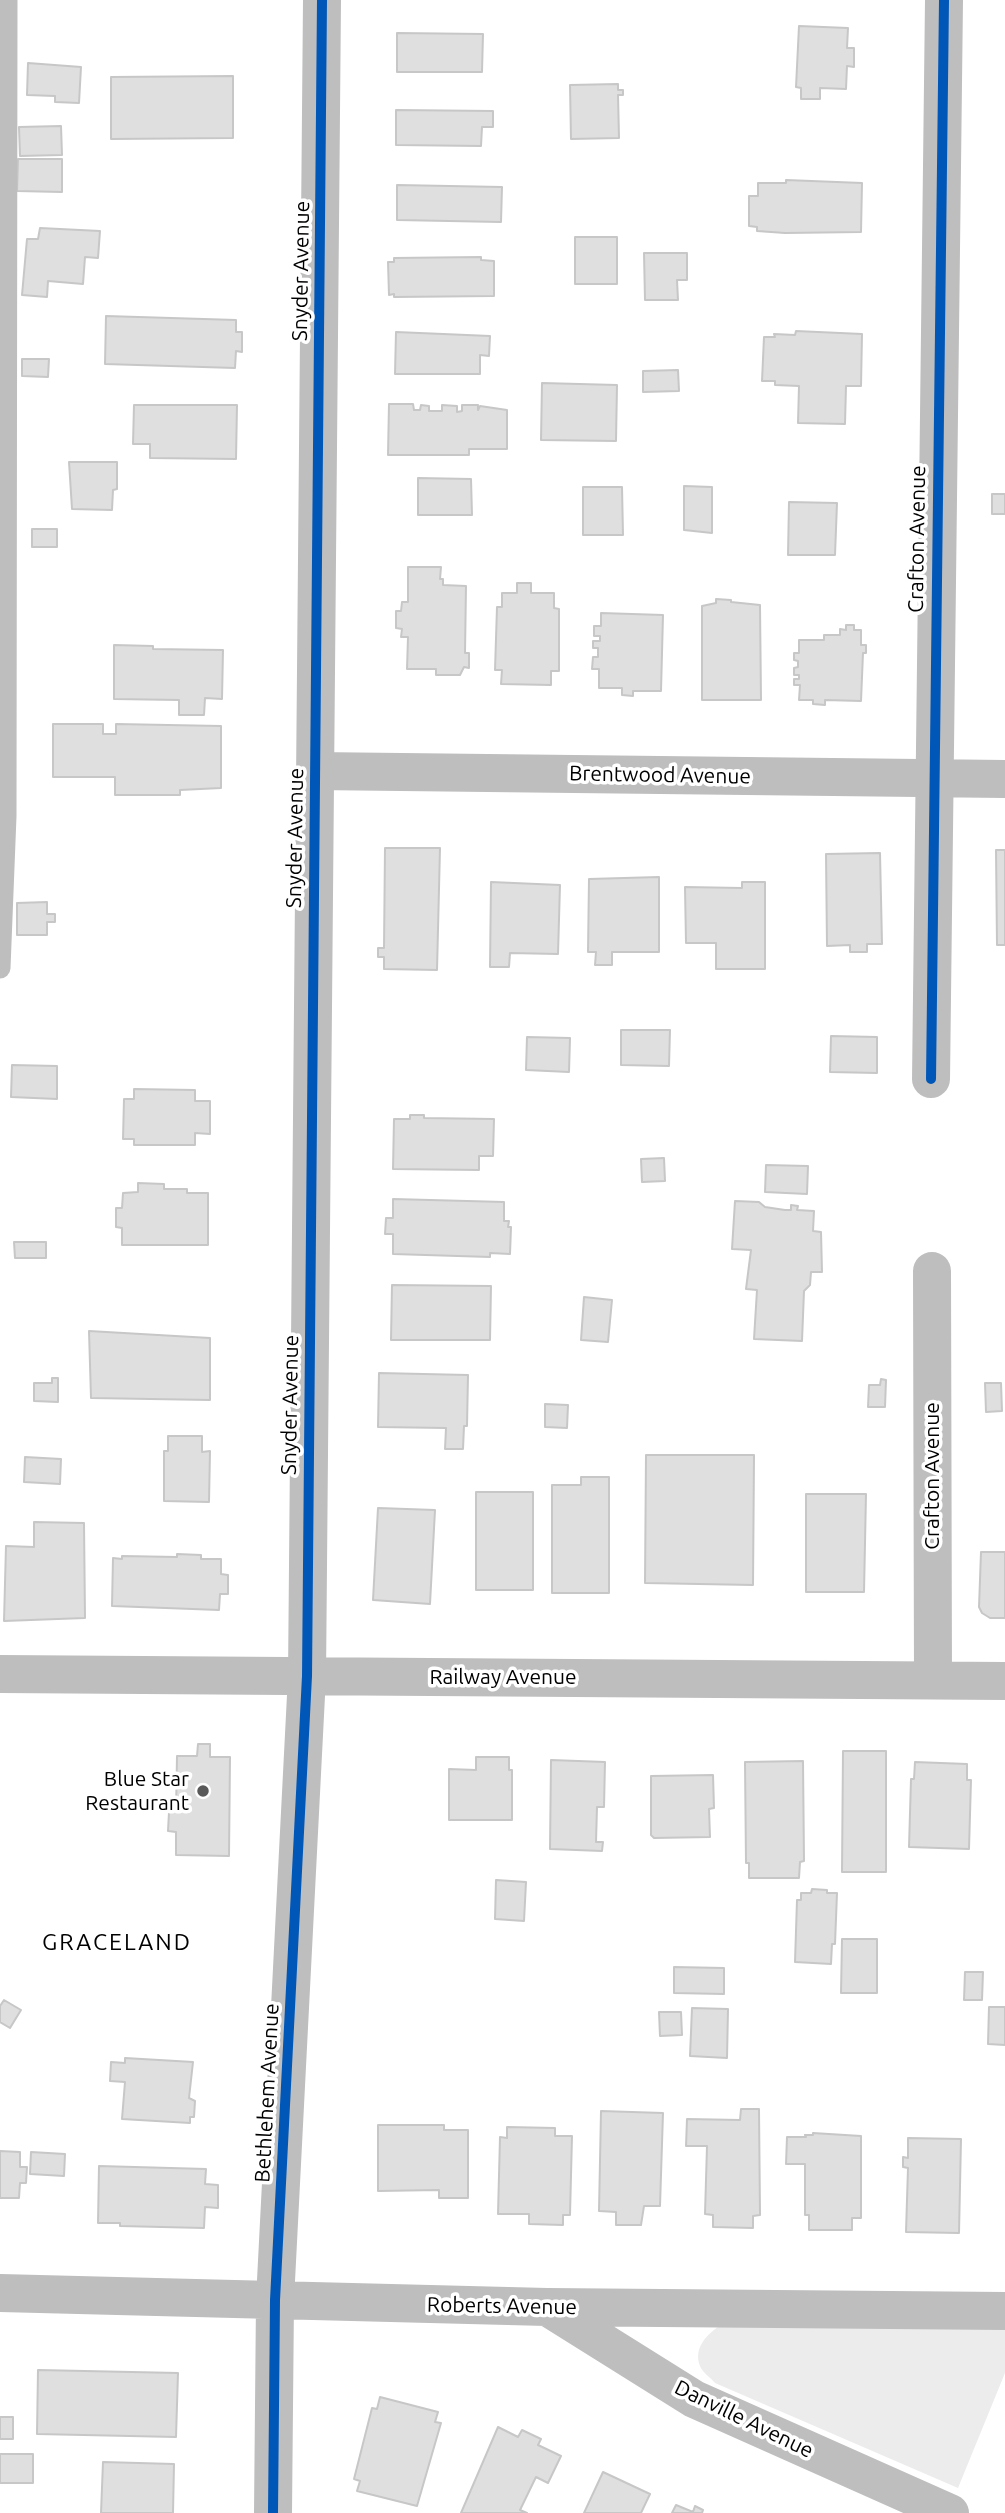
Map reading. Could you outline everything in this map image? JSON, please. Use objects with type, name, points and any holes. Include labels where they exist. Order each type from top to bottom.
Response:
[{"type":"street","name":"Snyder Avenue","points":[[307,1676],[323,0]]},
{"type":"street","name":"Crafton Avenue","points":[[931,1079],[944,0]]},
{"type":"street","name":"Brentwood Avenue","points":[[315,771],[1005,779]]},
{"type":"street","name":"Crafton Avenue","points":[[932,1271],[933,1680]]},
{"type":"street","name":"Railway Avenue","points":[[0,1674],[1005,1681]]},
{"type":"street","name":"Bethlehem Avenue","points":[[273,2513],[275,2300],[307,1676]]},
{"type":"street","name":"Roberts Avenue","points":[[0,2293],[547,2307],[1005,2311]]},
{"type":"street","name":"Danville Avenue","points":[[547,2307],[694,2399],[950,2513]]},
{"type":"lane","points":[[0,968],[6,816],[7,0]]},
{"type":"shaded area","points":[[721,2325],[1005,2328],[1005,2373],[958,2488],[715,2383],[701,2368],[698,2353],[706,2337]]},
{"type":"building","points":[[799,26],[848,28],[847,48],[854,48],[854,67],[847,66],[846,89],[820,88],[820,99],[801,99],[801,88],[796,87]]},
{"type":"building","points":[[397,33],[483,34],[482,72],[397,72]]},
{"type":"building","points":[[28,63],[81,67],[79,103],[55,102],[55,96],[27,95]]},
{"type":"building","points":[[233,76],[233,138],[111,139],[111,77]]},
{"type":"building","points":[[618,84],[618,90],[623,90],[623,95],[618,95],[619,138],[571,139],[570,85]]},
{"type":"building","points":[[396,110],[493,111],[493,127],[482,127],[481,146],[396,145]]},
{"type":"building","points":[[61,126],[62,155],[20,156],[19,127]]},
{"type":"building","points":[[18,159],[62,159],[62,192],[17,191]]},
{"type":"building","points":[[786,180],[862,183],[861,232],[785,233],[757,231],[757,227],[749,226],[749,196],[758,196],[758,183],[786,183]]},
{"type":"building","points":[[397,185],[502,187],[501,222],[397,220]]},
{"type":"building","points":[[40,228],[100,231],[98,258],[85,257],[83,284],[48,281],[47,297],[22,295],[27,239],[38,239]]},
{"type":"building","points":[[575,237],[617,237],[617,284],[575,284]]},
{"type":"building","points":[[644,253],[687,253],[687,280],[677,280],[678,300],[645,300]]},
{"type":"building","points":[[481,257],[481,260],[494,261],[494,296],[389,295],[388,262],[394,262],[394,258]]},
{"type":"building","points":[[106,316],[236,320],[236,332],[242,332],[242,352],[236,351],[235,368],[105,364]]},
{"type":"building","points":[[796,331],[862,334],[861,386],[846,386],[845,424],[798,423],[799,386],[775,385],[775,381],[762,381],[764,337],[775,337],[774,334],[795,335]]},
{"type":"building","points":[[396,332],[490,336],[489,356],[480,355],[480,374],[395,374]]},
{"type":"building","points":[[22,359],[49,359],[48,377],[22,376]]},
{"type":"building","points":[[678,370],[679,391],[643,392],[643,371]]},
{"type":"building","points":[[542,383],[617,385],[616,441],[541,440]]},
{"type":"building","points":[[389,404],[413,404],[414,410],[420,410],[421,405],[429,406],[429,411],[442,411],[442,405],[457,406],[457,412],[462,411],[462,405],[478,405],[478,410],[480,406],[507,410],[507,449],[469,449],[469,455],[388,455]]},
{"type":"building","points":[[134,405],[237,405],[236,459],[150,458],[150,444],[133,444]]},
{"type":"building","points":[[69,462],[117,462],[117,489],[113,490],[112,510],[72,509]]},
{"type":"building","points":[[418,478],[471,479],[472,515],[418,515]]},
{"type":"building","points":[[684,486],[712,487],[712,533],[684,530]]},
{"type":"building","points":[[583,487],[622,487],[623,535],[583,535]]},
{"type":"building","points":[[992,494],[1005,494],[1005,514],[992,514]]},
{"type":"building","points":[[789,502],[837,503],[835,555],[788,555]]},
{"type":"building","points":[[32,529],[57,529],[57,547],[32,547]]},
{"type":"building","points":[[408,567],[441,567],[440,579],[443,579],[443,585],[466,586],[465,653],[469,653],[469,668],[464,667],[460,675],[436,675],[436,669],[407,669],[408,637],[401,637],[402,629],[396,628],[396,611],[401,611],[402,602],[408,602]]},
{"type":"building","points":[[517,583],[531,583],[531,593],[554,593],[554,608],[559,609],[559,671],[551,671],[551,685],[501,684],[502,670],[495,670],[497,607],[502,607],[502,593],[517,593]]},
{"type":"building","points":[[716,599],[760,605],[761,700],[702,700],[702,606],[716,603]]},
{"type":"building","points":[[601,613],[663,615],[661,691],[633,691],[633,696],[622,695],[622,688],[599,688],[599,669],[592,669],[593,657],[598,657],[598,648],[593,648],[593,641],[600,641],[600,636],[594,636],[594,626],[601,626]]},
{"type":"building","points":[[846,625],[854,625],[854,630],[861,630],[861,645],[866,645],[866,653],[863,653],[861,701],[825,700],[825,705],[813,704],[813,700],[799,700],[800,685],[794,685],[794,679],[799,679],[799,675],[794,675],[798,661],[794,660],[794,653],[799,653],[799,640],[824,640],[824,635],[840,635],[840,629],[846,630]]},
{"type":"building","points":[[114,645],[153,646],[153,649],[223,650],[222,699],[205,698],[204,715],[179,715],[179,700],[114,699]]},
{"type":"building","points":[[53,724],[103,724],[103,734],[116,734],[116,724],[221,726],[221,788],[180,790],[180,795],[115,795],[115,777],[53,777]]},
{"type":"building","points":[[385,848],[440,848],[437,970],[384,969],[384,957],[378,957],[378,948],[384,948]]},
{"type":"building","points":[[996,850],[1005,850],[1005,945],[997,945]]},
{"type":"building","points":[[880,853],[882,944],[867,944],[867,952],[850,952],[850,945],[827,946],[826,854]]},
{"type":"building","points":[[659,877],[659,952],[612,952],[612,965],[595,965],[596,952],[588,952],[589,879]]},
{"type":"building","points":[[491,882],[560,885],[558,954],[510,953],[509,967],[490,967]]},
{"type":"building","points":[[742,882],[765,882],[765,969],[716,969],[716,943],[686,943],[685,887],[742,888]]},
{"type":"building","points":[[47,902],[47,914],[55,914],[55,922],[47,922],[47,935],[17,935],[17,903]]},
{"type":"building","points":[[621,1030],[670,1030],[669,1066],[621,1065]]},
{"type":"building","points":[[831,1036],[877,1037],[877,1073],[830,1072]]},
{"type":"building","points":[[527,1037],[570,1038],[569,1072],[526,1070]]},
{"type":"building","points":[[12,1065],[57,1066],[57,1099],[11,1097]]},
{"type":"building","points":[[134,1089],[195,1090],[195,1101],[210,1101],[210,1134],[195,1133],[195,1145],[134,1145],[134,1139],[123,1139],[124,1099],[134,1099]]},
{"type":"building","points":[[410,1115],[424,1115],[424,1118],[494,1119],[493,1156],[479,1156],[479,1170],[393,1169],[394,1119],[410,1119]]},
{"type":"building","points":[[664,1158],[665,1181],[642,1182],[641,1159]]},
{"type":"building","points":[[766,1165],[808,1166],[807,1194],[765,1192]]},
{"type":"building","points":[[138,1183],[164,1184],[164,1189],[187,1189],[187,1193],[208,1193],[208,1245],[122,1245],[122,1228],[116,1227],[116,1208],[122,1208],[123,1193],[138,1192]]},
{"type":"building","points":[[393,1199],[504,1202],[504,1221],[509,1221],[508,1227],[511,1227],[510,1254],[490,1253],[490,1257],[393,1254],[393,1234],[385,1234],[386,1218],[393,1218]]},
{"type":"building","points":[[735,1201],[759,1202],[765,1207],[785,1210],[791,1210],[791,1205],[798,1206],[797,1210],[814,1211],[813,1231],[821,1232],[822,1272],[811,1272],[810,1285],[804,1291],[802,1341],[754,1339],[757,1290],[746,1289],[751,1250],[732,1249]]},
{"type":"building","points":[[14,1242],[46,1242],[46,1258],[15,1258]]},
{"type":"building","points":[[392,1285],[491,1286],[490,1340],[391,1340]]},
{"type":"building","points":[[584,1297],[612,1300],[608,1342],[581,1340]]},
{"type":"building","points":[[89,1331],[210,1338],[210,1400],[91,1398]]},
{"type":"building","points":[[379,1373],[468,1375],[467,1426],[464,1426],[463,1449],[445,1449],[446,1428],[378,1427]]},
{"type":"building","points":[[52,1378],[58,1378],[58,1402],[34,1401],[34,1383],[52,1383]]},
{"type":"building","points":[[881,1379],[886,1380],[885,1407],[868,1407],[869,1385],[880,1385]]},
{"type":"building","points":[[985,1383],[1001,1383],[1002,1411],[986,1412]]},
{"type":"building","points":[[545,1404],[568,1405],[567,1428],[545,1427]]},
{"type":"building","points":[[168,1436],[202,1436],[202,1452],[210,1451],[209,1502],[164,1501],[164,1451],[168,1451]]},
{"type":"building","points":[[646,1455],[754,1455],[753,1585],[645,1583]]},
{"type":"building","points":[[25,1457],[61,1459],[60,1484],[24,1482]]},
{"type":"building","points":[[581,1477],[609,1477],[609,1593],[552,1593],[552,1485],[581,1485]]},
{"type":"building","points":[[476,1492],[533,1492],[533,1590],[476,1590]]},
{"type":"building","points":[[806,1494],[866,1494],[864,1592],[806,1592]]},
{"type":"building","points":[[378,1508],[435,1510],[430,1604],[373,1600]]},
{"type":"building","points":[[34,1522],[84,1523],[85,1618],[4,1621],[6,1546],[34,1547]]},
{"type":"building","points":[[981,1552],[1005,1552],[1005,1618],[990,1618],[982,1613],[979,1607]]},
{"type":"building","points":[[177,1554],[201,1555],[201,1559],[221,1559],[221,1574],[228,1575],[228,1594],[220,1594],[219,1610],[112,1606],[113,1558],[177,1557]]},
{"type":"building","name":"Blue Star Restaurant","points":[[198,1744],[210,1744],[210,1757],[230,1757],[229,1856],[176,1855],[176,1832],[168,1831],[169,1812],[176,1812],[177,1756],[197,1756]]},
{"type":"building","points":[[843,1751],[886,1751],[886,1872],[842,1872]]},
{"type":"building","points":[[476,1757],[509,1757],[509,1770],[512,1770],[512,1820],[449,1820],[449,1769],[476,1770]]},
{"type":"building","points":[[551,1760],[605,1762],[604,1807],[597,1807],[596,1842],[603,1842],[602,1851],[550,1849]]},
{"type":"building","points":[[803,1761],[804,1861],[800,1862],[799,1878],[749,1878],[749,1863],[746,1863],[745,1762]]},
{"type":"building","points":[[915,1762],[967,1764],[967,1780],[971,1780],[969,1849],[909,1847],[911,1779],[914,1779]]},
{"type":"building","points":[[713,1775],[714,1808],[709,1809],[710,1837],[654,1838],[651,1835],[651,1776]]},
{"type":"building","points":[[496,1880],[526,1882],[524,1921],[495,1919]]},
{"type":"building","points":[[812,1889],[837,1893],[835,1944],[832,1944],[831,1964],[795,1962],[797,1900],[801,1900],[801,1893],[811,1893]]},
{"type":"building","points":[[842,1939],[877,1939],[877,1993],[841,1993]]},
{"type":"building","points":[[674,1967],[724,1968],[724,1994],[674,1993]]},
{"type":"building","points":[[965,1972],[983,1972],[982,2000],[964,2000]]},
{"type":"building","points":[[4,2000],[21,2010],[10,2028],[0,2022],[0,2006]]},
{"type":"building","points":[[989,2007],[1005,2007],[1005,2045],[988,2044]]},
{"type":"building","points":[[692,2008],[728,2009],[727,2058],[690,2056]]},
{"type":"building","points":[[659,2012],[681,2012],[682,2035],[660,2036]]},
{"type":"building","points":[[125,2058],[193,2062],[189,2098],[195,2101],[194,2117],[190,2117],[190,2123],[122,2119],[125,2082],[110,2081],[111,2062],[125,2063]]},
{"type":"building","points":[[741,2109],[759,2109],[760,2215],[753,2216],[753,2228],[713,2227],[713,2215],[705,2214],[707,2146],[686,2146],[687,2119],[740,2120]]},
{"type":"building","points":[[601,2111],[663,2113],[660,2206],[644,2206],[641,2225],[616,2225],[616,2212],[599,2211]]},
{"type":"building","points":[[378,2125],[444,2125],[444,2130],[468,2130],[468,2198],[439,2198],[439,2190],[378,2191]]},
{"type":"building","points":[[507,2127],[555,2128],[555,2136],[572,2136],[570,2215],[563,2215],[563,2225],[529,2224],[529,2214],[498,2214],[500,2137],[507,2138]]},
{"type":"building","points":[[813,2133],[861,2136],[861,2218],[852,2218],[852,2230],[809,2230],[809,2215],[805,2215],[805,2164],[786,2164],[787,2137],[806,2137],[805,2135]]},
{"type":"building","points":[[908,2138],[961,2139],[959,2233],[906,2232],[908,2168],[903,2167],[903,2157],[908,2158]]},
{"type":"building","points":[[0,2151],[20,2152],[20,2167],[27,2167],[26,2183],[20,2183],[19,2198],[0,2198]]},
{"type":"building","points":[[31,2152],[65,2154],[64,2176],[30,2174]]},
{"type":"building","points":[[99,2166],[206,2169],[205,2184],[218,2185],[218,2208],[205,2207],[204,2228],[98,2223]]},
{"type":"building","points":[[38,2370],[178,2373],[176,2437],[37,2434]]},
{"type":"building","points":[[380,2397],[438,2412],[435,2422],[441,2423],[417,2506],[357,2491],[360,2481],[354,2479],[372,2408],[377,2409]]},
{"type":"building","points":[[0,2417],[13,2417],[13,2439],[0,2439]]},
{"type":"building","points":[[498,2427],[518,2437],[522,2430],[541,2439],[538,2445],[561,2456],[548,2483],[536,2477],[520,2510],[527,2513],[461,2513]]},
{"type":"building","points":[[0,2454],[33,2454],[33,2483],[0,2483]]},
{"type":"building","points":[[103,2462],[174,2464],[173,2513],[101,2513]]},
{"type":"building","points":[[603,2472],[650,2494],[641,2513],[584,2513]]},
{"type":"building","points":[[676,2505],[693,2512],[695,2506],[703,2510],[702,2513],[672,2513]]},
{"type":"cycle path","points":[[273,2513],[275,2300],[307,1676],[322,0]]},
{"type":"cycle path","points":[[931,1079],[944,0]]},
{"type":"place","name":"Blue Star Restaurant","points":[[203,1791]]},
{"type":"district","name":"GRACELAND","points":[[117,1942]]}]
